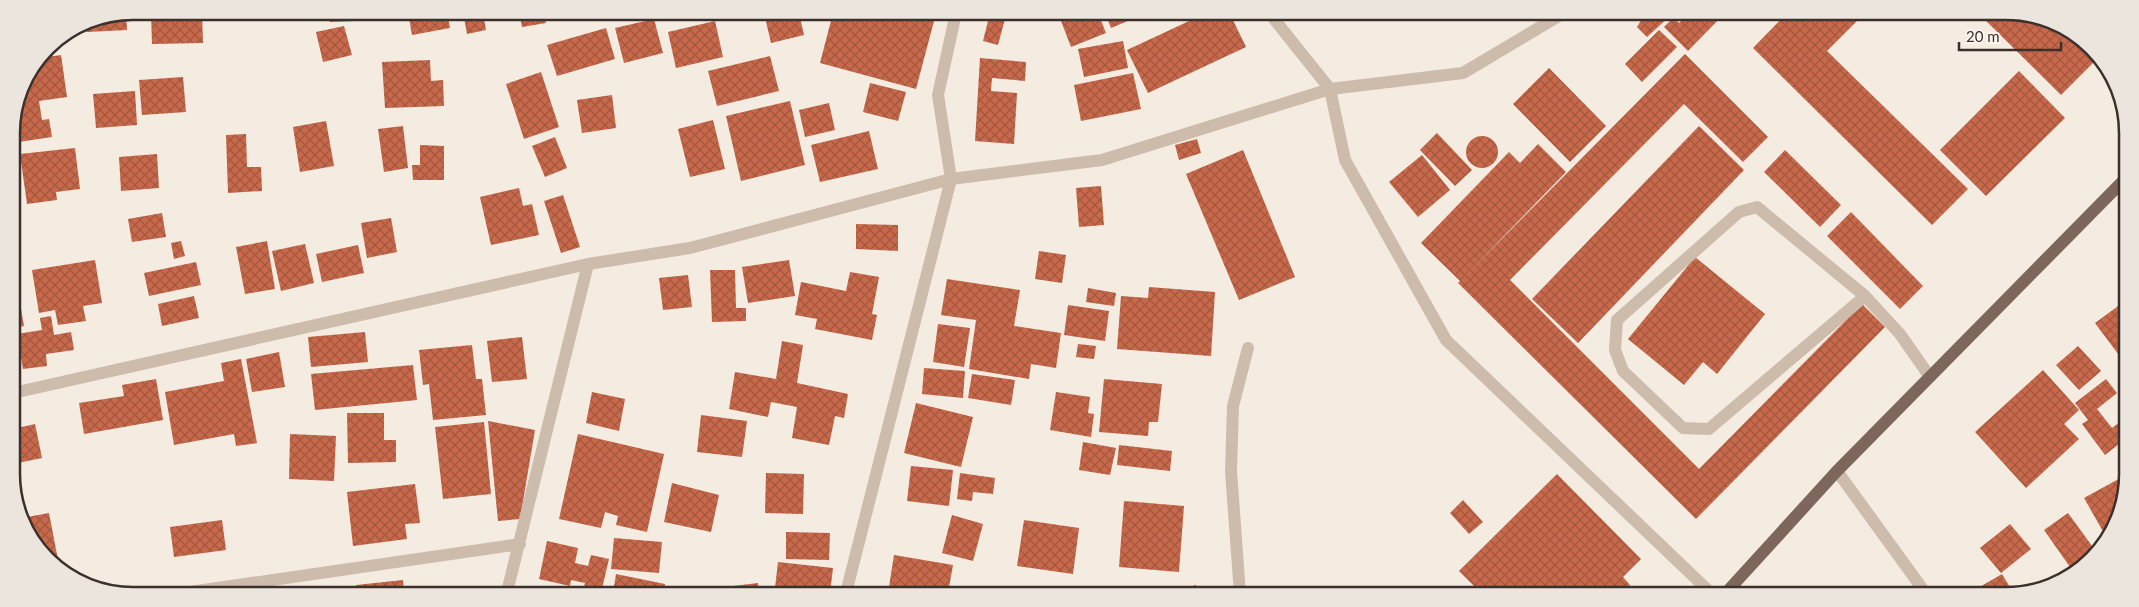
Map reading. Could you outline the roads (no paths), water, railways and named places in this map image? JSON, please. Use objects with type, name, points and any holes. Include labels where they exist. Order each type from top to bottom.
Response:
[{"type":"main road","points":[[1731,587],[1837,471],[2119,185]]},
{"type":"street","points":[[848,587],[951,179],[938,95],[954,20]]},
{"type":"street","points":[[1275,20],[1330,89],[1345,160],[1446,340],[1705,587]]},
{"type":"street","points":[[20,391],[588,264],[690,248],[951,179],[1102,160],[1330,89],[1463,73],[1552,20]]},
{"type":"street","points":[[1865,296],[1709,429],[1683,428],[1623,371],[1615,350],[1617,320],[1739,212],[1757,207],[1865,296],[1900,334],[1930,377]]},
{"type":"street","points":[[508,587],[588,264]]},
{"type":"street","points":[[1239,587],[1231,471],[1233,406],[1248,348]]},
{"type":"street","points":[[1837,471],[1921,587]]},
{"type":"street","points":[[224,587],[520,544]]}]
